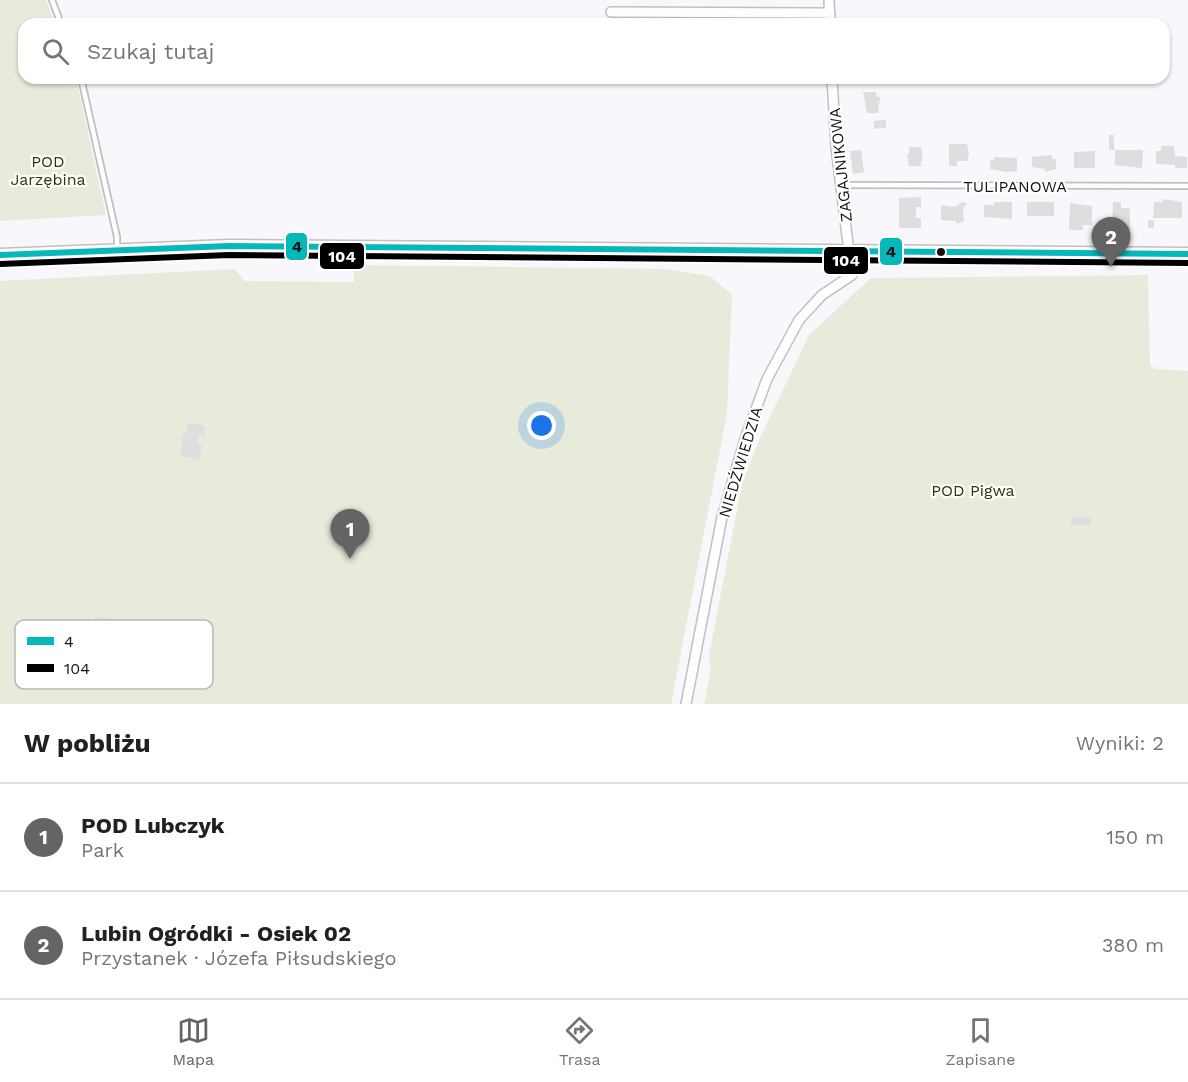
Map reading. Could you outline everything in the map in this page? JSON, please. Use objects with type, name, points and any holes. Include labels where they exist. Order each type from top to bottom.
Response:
[{"type":"street","points":[[829,0],[830,18]]},
{"type":"street","points":[[611,12],[830,13]]},
{"type":"street","name":"ZAGAJNIKOWA","points":[[832,84],[836,147],[852,252]]},
{"type":"street","points":[[0,255],[241,246],[1188,254]]},
{"type":"street","name":"NIEDŹWIEDZIA","points":[[686,704],[722,517],[759,399],[778,356],[799,320],[822,294],[852,275],[852,252]]},
{"type":"lane","points":[[52,0],[59,18]]},
{"type":"lane","points":[[82,84],[117,237],[117,249]]},
{"type":"lane","name":"TULIPANOWA","points":[[841,186],[1188,186]]},
{"type":"green space","name":"POD Jarzębina","points":[[0,0],[46,0],[53,18],[18,18],[18,84],[77,84],[106,215],[0,221]]},
{"type":"green space","points":[[354,265],[665,269],[710,276],[732,295],[727,414],[671,704],[0,704],[0,281],[234,269],[245,281],[354,282]]},
{"type":"green space","name":"POD Pigwa","points":[[1148,275],[1150,365],[1155,369],[1188,371],[1188,704],[704,704],[711,669],[709,655],[742,484],[760,438],[809,335],[871,278]]},
{"type":"building","points":[[863,92],[876,92],[877,97],[880,97],[878,113],[867,113]]},
{"type":"building","points":[[886,120],[886,128],[874,129],[874,121]]},
{"type":"building","points":[[1109,135],[1114,135],[1114,150],[1109,150]]},
{"type":"building","points":[[949,144],[967,144],[969,155],[967,161],[957,161],[957,166],[949,166]]},
{"type":"building","points":[[1161,146],[1174,146],[1175,156],[1187,157],[1187,168],[1156,164],[1156,151],[1161,151]]},
{"type":"building","points":[[909,147],[921,147],[923,161],[921,161],[921,166],[909,166],[907,154],[909,154]]},
{"type":"building","points":[[861,150],[864,172],[853,174],[850,151]]},
{"type":"building","points":[[1115,150],[1143,150],[1142,168],[1115,165]]},
{"type":"building","points":[[1095,151],[1095,168],[1074,168],[1074,152]]},
{"type":"building","points":[[1051,155],[1052,159],[1056,159],[1056,169],[1045,172],[1045,169],[1032,167],[1032,157]]},
{"type":"building","points":[[994,157],[1017,158],[1017,171],[990,169],[990,160],[994,160]]},
{"type":"building","points":[[921,197],[921,207],[916,207],[916,218],[921,218],[921,228],[899,228],[899,198]]},
{"type":"building","points":[[1163,199],[1182,202],[1182,218],[1153,218],[1154,202],[1163,202]]},
{"type":"building","points":[[962,202],[967,204],[963,208],[964,221],[957,224],[955,221],[941,220],[941,205],[955,207]]},
{"type":"building","points":[[994,202],[1012,202],[1012,219],[984,217],[984,205],[994,205]]},
{"type":"building","points":[[1027,202],[1054,202],[1054,216],[1027,216]]},
{"type":"building","points":[[1113,202],[1121,202],[1121,208],[1130,208],[1130,230],[1112,230]]},
{"type":"building","points":[[1070,203],[1092,206],[1092,225],[1083,225],[1083,230],[1069,230]]},
{"type":"building","points":[[1148,220],[1154,220],[1154,228],[1148,228]]},
{"type":"building","points":[[188,423],[205,426],[204,436],[199,435],[197,444],[202,445],[199,460],[181,456],[183,433],[185,434]]},
{"type":"building","points":[[1071,517],[1091,518],[1090,525],[1071,525]]},
{"type":"building","points":[[95,617],[118,620],[95,620]]},
{"type":"transit line","name":"4","points":[[0,255],[229,246],[1188,254]]},
{"type":"transit line","name":"104","points":[[0,264],[229,255],[1188,263]]},
{"type":"place","name":"Lubin Ogródki - Osiek 02","points":[[1111,267]]},
{"type":"place","name":"POD Lubczyk","points":[[350,559]]}]
